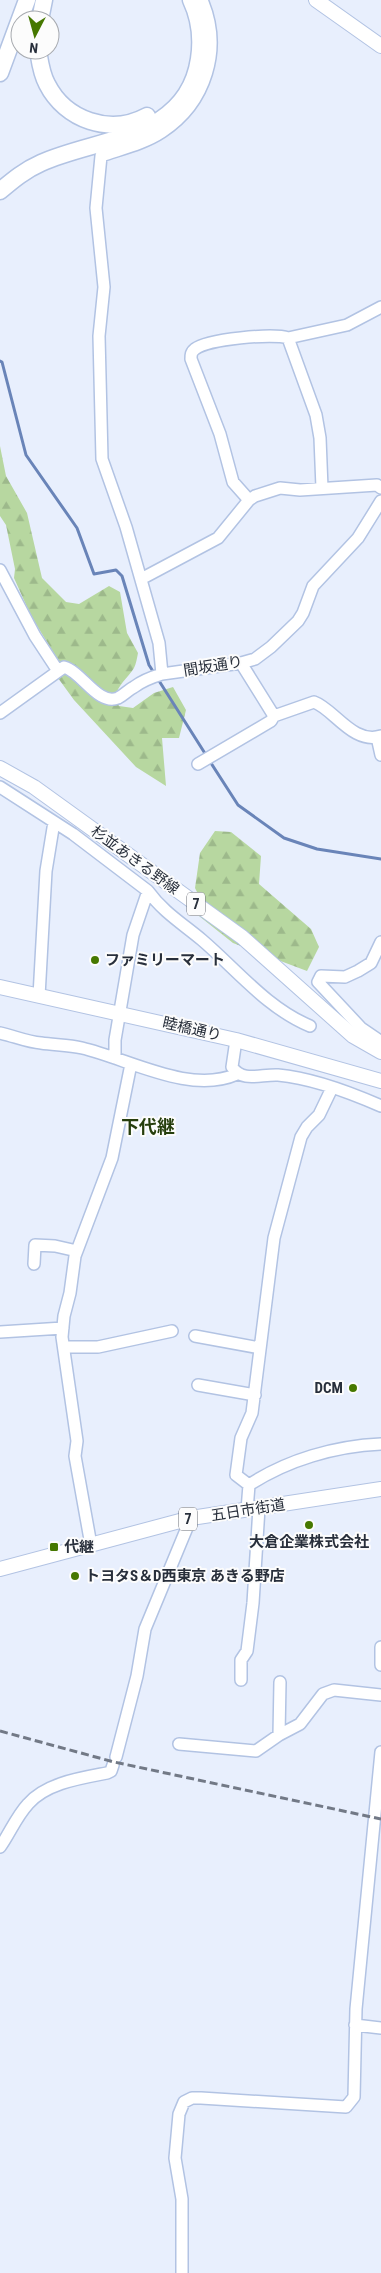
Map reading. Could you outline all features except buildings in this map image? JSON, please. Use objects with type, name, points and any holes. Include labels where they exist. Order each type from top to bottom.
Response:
[{"type":"highway","points":[[0,73],[26,0]]},
{"type":"highway","points":[[39,60],[46,83],[63,106],[75,115],[101,124],[128,124],[141,119],[157,111],[172,96],[182,82],[188,66],[191,48],[190,30],[186,12],[180,0]]},
{"type":"highway","points":[[0,191],[14,178],[40,163],[138,132],[168,114],[190,87],[198,68],[200,31],[191,0]]},
{"type":"main road","points":[[316,0],[381,46]]},
{"type":"main road","name":"杉並あきる野線","points":[[0,768],[34,787],[242,937],[353,1036],[381,1052]]},
{"type":"main road","name":"睦橋通り","points":[[0,987],[236,1040],[381,1081]]},
{"type":"main road","name":"五日市街道","points":[[0,1569],[191,1518],[381,1489]]},
{"type":"street","points":[[162,674],[159,643],[126,527],[102,459],[99,336],[104,287],[96,208],[101,156],[133,146],[161,133],[182,116],[198,95],[209,67],[212,40],[202,0]]},
{"type":"street","points":[[248,500],[233,482],[220,434],[191,359],[192,351],[196,347],[239,338],[281,335],[288,338],[347,325],[381,307]]},
{"type":"street","points":[[288,338],[316,415],[320,438],[322,488]]},
{"type":"street","points":[[141,579],[218,538],[248,500],[255,496],[280,488],[377,485],[381,488]]},
{"type":"street","name":"間坂通り","points":[[58,671],[64,667],[73,669],[102,697],[112,699],[119,697],[149,678],[162,674],[241,663],[255,659],[271,648],[293,626],[303,613],[313,586],[358,538],[381,501]]},
{"type":"street","points":[[0,570],[35,636],[58,671],[0,714]]},
{"type":"street","points":[[241,663],[274,716]]},
{"type":"street","points":[[204,761],[271,721],[274,716],[316,702],[349,728],[365,736],[379,736],[381,755]]},
{"type":"street","points":[[0,787],[119,867],[148,892],[161,908],[201,940],[280,1010],[310,1026]]},
{"type":"street","points":[[39,996],[46,871],[54,822]]},
{"type":"street","points":[[115,1058],[115,1040],[133,935],[148,892]]},
{"type":"street","points":[[381,942],[371,963],[345,977],[322,976],[318,982],[362,1028],[380,1041],[381,1044]]},
{"type":"street","points":[[0,1033],[40,1043],[84,1048],[131,1064],[191,1080],[211,1081],[228,1078],[237,1074]]},
{"type":"street","points":[[236,1040],[232,1067],[237,1074],[245,1077],[293,1076],[381,1106]]},
{"type":"street","points":[[91,1544],[76,1456],[77,1441],[63,1328],[77,1251],[112,1158],[131,1064]]},
{"type":"street","points":[[241,1680],[242,1660],[247,1651],[259,1538],[249,1485],[236,1475],[241,1438],[252,1413],[274,1238],[298,1146],[307,1127],[320,1115],[332,1088]]},
{"type":"street","points":[[34,1264],[35,1245],[55,1246],[77,1251]]},
{"type":"street","points":[[0,1332],[63,1328]]},
{"type":"street","points":[[64,1347],[98,1347],[172,1330]]},
{"type":"street","points":[[195,1336],[260,1348]]},
{"type":"street","points":[[198,1384],[254,1395]]},
{"type":"street","points":[[249,1485],[283,1466],[317,1454],[381,1444]]},
{"type":"street","points":[[0,1847],[29,1803],[46,1791],[64,1783],[107,1774],[111,1771],[137,1676],[145,1629],[191,1518]]},
{"type":"street","points":[[381,1648],[381,1665]]},
{"type":"street","points":[[279,1735],[280,1682]]},
{"type":"street","points":[[179,1744],[256,1751],[279,1735],[300,1724],[323,1694],[334,1690],[381,1695]]},
{"type":"street","points":[[182,2273],[182,2200],[175,2158],[180,2108],[192,2098],[346,2106],[354,2097],[355,2024],[377,1833],[381,1752]]},
{"type":"street","points":[[355,2024],[381,2028]]},
{"type":"green space","points":[[0,446],[6,476],[27,513],[42,578],[66,602],[79,604],[109,586],[120,592],[127,633],[138,653],[134,668],[120,686],[116,695],[116,701],[119,706],[133,708],[154,693],[173,687],[186,710],[179,738],[162,738],[166,786],[136,767],[74,700],[58,678],[58,660],[31,616],[14,578],[15,569],[6,525],[0,516]]},
{"type":"green space","points":[[215,831],[231,832],[261,856],[259,884],[311,929],[319,947],[307,971],[233,943],[199,916],[199,896],[195,888],[200,853]]},
{"type":"waterway","points":[[0,361],[2,362],[26,455],[77,528],[94,574],[116,570],[122,576],[149,665],[206,755]]},
{"type":"waterway","points":[[209,760],[238,805],[284,838],[317,849],[381,859]]},
{"type":"railway","points":[[0,1731],[114,1762],[381,1819]]},
{"type":"place","name":"ファミリーマート","points":[[95,960]]},
{"type":"place","name":"DCM","points":[[353,1388]]},
{"type":"place","name":"大倉企業株式会社","points":[[309,1525]]},
{"type":"place","name":"代継","points":[[54,1547]]},
{"type":"place","name":"トヨタS＆D西東京 あきる野店","points":[[75,1576]]},
{"type":"district","name":"下代継","points":[[148,1126]]}]
